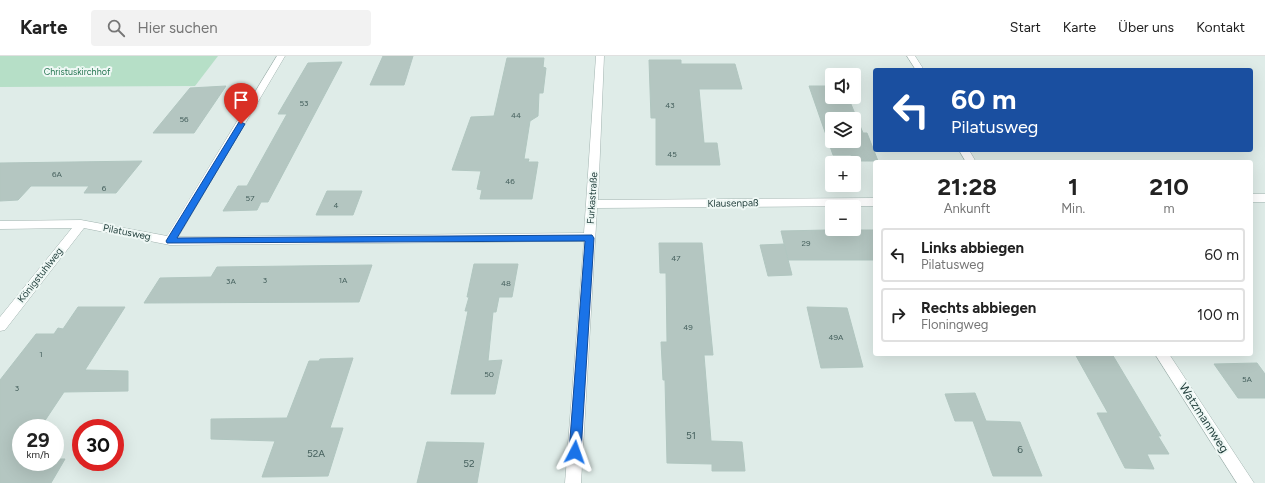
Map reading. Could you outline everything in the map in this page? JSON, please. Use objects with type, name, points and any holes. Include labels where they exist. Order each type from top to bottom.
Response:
[{"type":"street","points":[[170,241],[281,56]]},
{"type":"street","name":"Furkastraße","points":[[573,483],[592,204],[600,56]]},
{"type":"street","points":[[912,56],[919,68]]},
{"type":"street","points":[[1253,198],[1265,198]]},
{"type":"street","name":"Klausenpaß","points":[[592,204],[873,202]]},
{"type":"street","name":"Pilatusweg","points":[[0,225],[81,224],[170,241],[589,238]]},
{"type":"street","name":"Königstuhlweg","points":[[0,326],[81,224]]},
{"type":"street","name":"Watzmannweg","points":[[1163,356],[1246,483]]},
{"type":"green space","name":"Christuskirchhof","points":[[0,56],[218,56],[195,86],[0,87]]},
{"type":"building","points":[[383,56],[413,56],[404,85],[370,85]]},
{"type":"building","points":[[507,58],[544,58],[543,67],[546,68],[543,93],[539,93],[538,116],[530,121],[524,159],[529,159],[528,162],[538,162],[532,199],[480,199],[482,190],[477,189],[481,171],[452,170],[471,117],[494,116]]},
{"type":"building","points":[[649,60],[681,60],[681,64],[735,64],[742,89],[699,89],[704,143],[717,143],[720,165],[656,165],[656,118],[651,118]]},
{"type":"building","points":[[342,62],[268,202],[261,202],[257,210],[223,211],[238,186],[247,186],[287,114],[278,114],[308,63]]},
{"type":"building","points":[[226,86],[194,133],[153,133],[190,88]]},
{"type":"building","points":[[809,86],[825,86],[825,104],[851,104],[854,112],[825,112],[825,132]]},
{"type":"building","points":[[861,128],[863,133],[867,133],[873,152],[874,152],[878,160],[861,161],[861,156],[833,155],[831,148],[861,148]]},
{"type":"building","points":[[142,161],[116,193],[84,193],[89,186],[31,186],[18,200],[0,201],[0,163]]},
{"type":"building","points":[[327,191],[362,191],[353,215],[316,215]]},
{"type":"building","points":[[825,230],[825,236],[861,236],[861,230],[873,230],[873,260],[788,260],[781,231]]},
{"type":"building","points":[[659,243],[702,243],[713,355],[704,355],[711,441],[742,442],[745,471],[712,471],[712,464],[667,463],[665,380],[663,380],[661,342],[667,342],[666,273],[660,273]]},
{"type":"building","points":[[784,244],[792,275],[768,276],[760,245]]},
{"type":"building","points":[[474,264],[518,264],[512,297],[499,297],[496,312],[493,312],[488,361],[502,360],[495,394],[451,394],[468,311],[465,311],[469,297],[467,297]]},
{"type":"building","points":[[372,265],[359,302],[144,303],[160,278],[211,277],[217,267]]},
{"type":"building","points":[[78,307],[125,307],[85,370],[128,371],[128,391],[64,392],[46,419],[12,419],[12,471],[58,471],[51,483],[0,483],[0,380],[36,334],[54,334],[58,328],[63,329]]},
{"type":"building","points":[[807,307],[847,308],[863,367],[821,368]]},
{"type":"building","points":[[1076,356],[1113,356],[1161,436],[1158,436],[1169,454],[1147,454],[1154,469],[1125,468],[1097,413],[1108,413]]},
{"type":"building","points":[[353,358],[330,428],[343,428],[328,476],[262,477],[275,441],[211,439],[211,419],[287,418],[309,361],[319,361],[320,359]]},
{"type":"building","points":[[1257,363],[1265,374],[1265,398],[1238,398],[1214,364]]},
{"type":"building","points":[[975,393],[986,421],[1020,422],[1042,476],[993,476],[973,421],[955,421],[945,394]]},
{"type":"building","points":[[427,442],[484,443],[477,483],[417,483]]},
{"type":"route","points":[[241,124],[170,241],[589,238],[575,452]]}]
